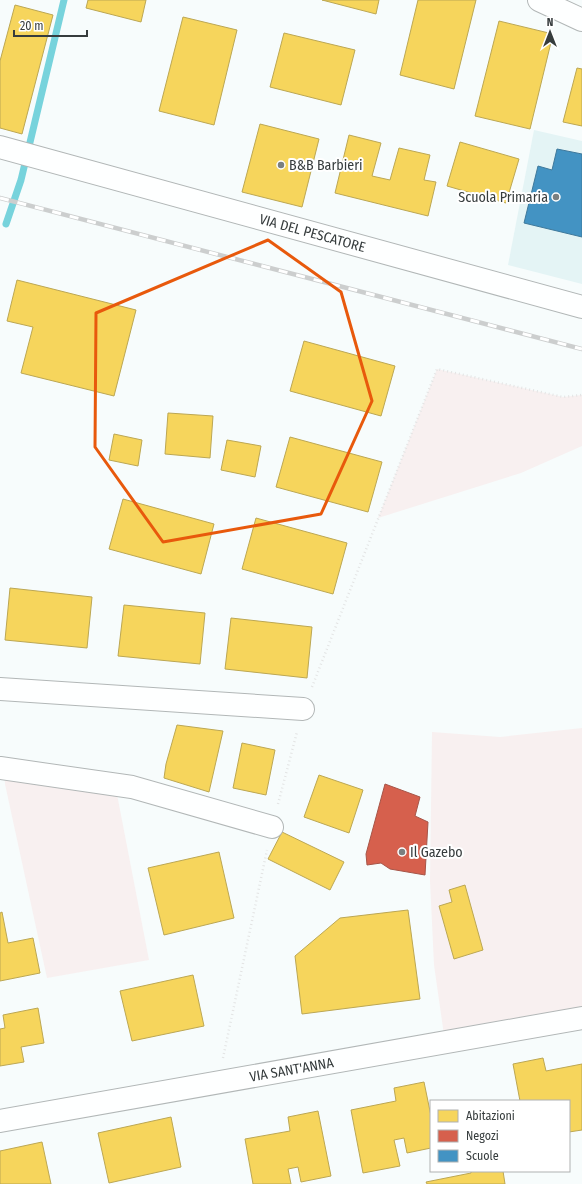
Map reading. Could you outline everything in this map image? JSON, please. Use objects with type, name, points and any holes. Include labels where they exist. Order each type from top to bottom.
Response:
[{"type":"street","points":[[539,0],[582,20]]},
{"type":"street","name":"VIA DEL PESCATORE","points":[[6,149],[582,307]]},
{"type":"street","points":[[0,689],[303,709]]},
{"type":"street","points":[[0,768],[132,787],[272,827]]},
{"type":"street","name":"VIA SANT'ANNA","points":[[0,1121],[582,1018]]},
{"type":"path","points":[[218,1082],[272,827],[303,709],[437,369],[563,397],[582,395]]},
{"type":"highlighted area","points":[[268,240],[341,292],[372,401],[321,514],[163,542],[95,447],[96,313]]},
{"type":"shaded area","points":[[534,130],[582,141],[582,284],[508,265]]},
{"type":"shaded area","points":[[437,369],[563,397],[582,395],[582,446],[521,473],[378,518]]},
{"type":"shaded area","points":[[582,728],[582,1018],[445,1042],[434,965],[430,881],[432,732],[500,737]]},
{"type":"shaded area","points":[[4,768],[115,784],[149,960],[47,978],[5,784]]},
{"type":"building: Abitazioni","points":[[88,0],[146,0],[141,22],[86,8]]},
{"type":"building: Abitazioni","points":[[322,0],[379,0],[376,14]]},
{"type":"building: Abitazioni","points":[[418,0],[476,0],[454,89],[400,75]]},
{"type":"building: Abitazioni","points":[[15,5],[53,15],[22,134],[0,128],[0,61]]},
{"type":"building: Abitazioni","points":[[183,17],[237,30],[214,125],[159,111]]},
{"type":"building: Abitazioni","points":[[499,21],[553,34],[530,129],[475,116]]},
{"type":"building: Abitazioni","points":[[284,33],[355,50],[341,105],[270,87]]},
{"type":"building: Abitazioni","points":[[577,68],[582,69],[582,126],[563,122]]},
{"type":"building: Abitazioni","name":"B&B Barbieri","points":[[260,124],[319,139],[302,207],[242,192]]},
{"type":"building: Abitazioni","points":[[349,135],[381,143],[372,176],[390,180],[399,148],[430,155],[424,180],[436,182],[428,216],[335,193]]},
{"type":"building: Abitazioni","points":[[460,142],[519,159],[506,203],[447,186]]},
{"type":"building: Abitazioni","points":[[17,280],[136,310],[114,396],[21,373],[33,327],[7,321]]},
{"type":"building: Abitazioni","points":[[304,341],[395,366],[381,416],[290,391]]},
{"type":"building: Abitazioni","points":[[168,413],[213,416],[210,458],[165,454]]},
{"type":"building: Abitazioni","points":[[114,434],[142,440],[138,466],[109,460]]},
{"type":"building: Abitazioni","points":[[290,437],[382,462],[368,512],[276,487]]},
{"type":"building: Abitazioni","points":[[227,440],[261,446],[255,477],[221,470]]},
{"type":"building: Abitazioni","points":[[123,499],[214,524],[201,574],[109,549]]},
{"type":"building: Abitazioni","points":[[256,518],[347,543],[333,594],[242,569]]},
{"type":"building: Abitazioni","points":[[10,588],[92,597],[87,648],[5,640]]},
{"type":"building: Abitazioni","points":[[124,605],[205,613],[200,664],[118,656]]},
{"type":"building: Abitazioni","points":[[231,618],[312,627],[307,678],[225,669]]},
{"type":"building: Abitazioni","points":[[177,725],[223,731],[209,792],[164,778],[166,764]]},
{"type":"building: Abitazioni","points":[[242,743],[275,750],[266,795],[233,788]]},
{"type":"building: Abitazioni","points":[[319,775],[363,790],[349,833],[304,817]]},
{"type":"building: Abitazioni","points":[[282,832],[344,862],[330,890],[268,859]]},
{"type":"building: Abitazioni","points":[[219,852],[234,918],[164,935],[148,868]]},
{"type":"building: Abitazioni","points":[[465,885],[483,950],[454,959],[439,906],[452,902],[449,890]]},
{"type":"building: Abitazioni","points":[[408,910],[420,999],[302,1014],[295,956],[340,918]]},
{"type":"building: Abitazioni","points":[[2,912],[8,943],[33,938],[40,973],[0,981],[0,913]]},
{"type":"building: Abitazioni","points":[[193,975],[204,1026],[132,1041],[120,991]]},
{"type":"building: Abitazioni","points":[[38,1008],[44,1043],[21,1047],[24,1062],[0,1066],[0,1029],[5,1028],[3,1015]]},
{"type":"building: Abitazioni","points":[[543,1058],[546,1071],[582,1064],[582,1130],[570,1132],[570,1100],[520,1100],[513,1064]]},
{"type":"building: Abitazioni","points":[[424,1082],[430,1111],[430,1148],[407,1153],[404,1138],[394,1140],[400,1166],[363,1173],[351,1110],[396,1101],[394,1088]]},
{"type":"building: Abitazioni","points":[[318,1111],[331,1176],[301,1182],[298,1167],[288,1169],[291,1184],[253,1184],[245,1139],[290,1131],[288,1117]]},
{"type":"building: Abitazioni","points":[[171,1117],[181,1167],[109,1183],[98,1133]]},
{"type":"building: Abitazioni","points":[[42,1142],[51,1184],[0,1184],[0,1151]]},
{"type":"building: Abitazioni","points":[[503,1172],[505,1184],[427,1184],[426,1182],[471,1173]]},
{"type":"building: Negozi","points":[[385,784],[420,797],[415,816],[428,822],[425,875],[390,869],[381,863],[367,865],[366,854]]},
{"type":"building: Scuole","name":"Scuola Primaria","points":[[557,149],[582,154],[582,237],[524,223],[538,166],[552,170]]},
{"type":"waterway","points":[[6,224],[21,180],[64,0]]},
{"type":"railway","points":[[0,198],[582,349]]},
{"type":"place","name":"B&B Barbieri","points":[[281,165]]},
{"type":"place","name":"Scuola Primaria","points":[[556,197]]},
{"type":"place","name":"Il Gazebo","points":[[402,852]]}]
